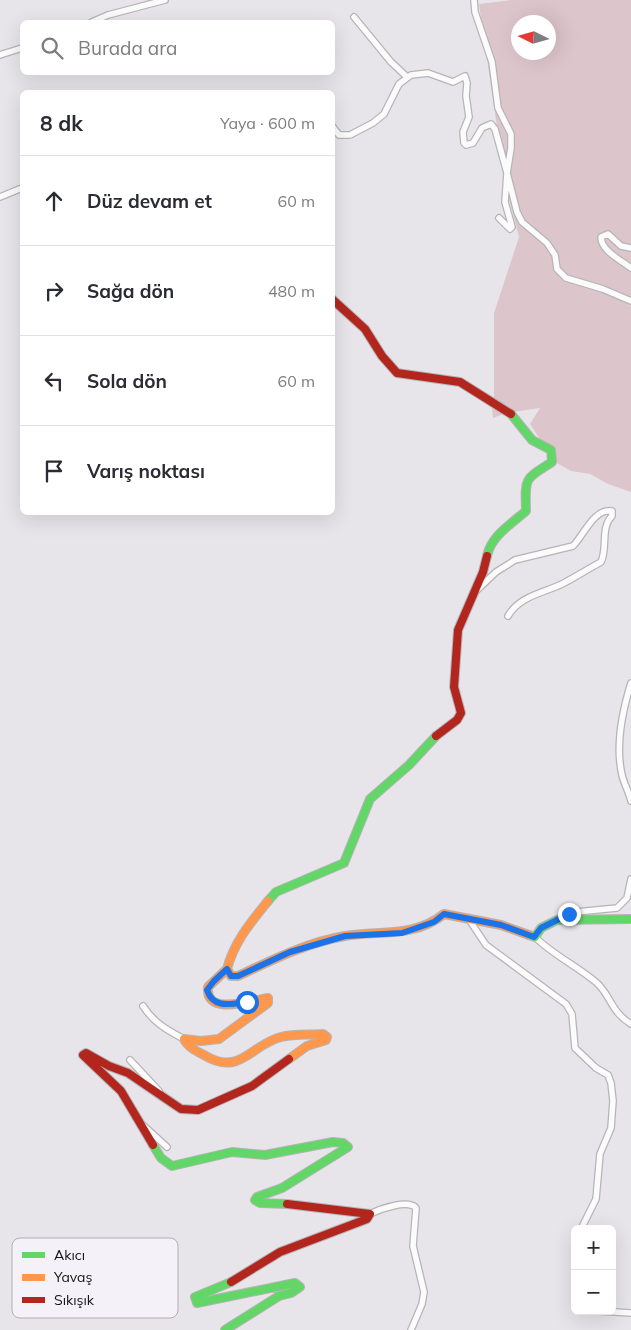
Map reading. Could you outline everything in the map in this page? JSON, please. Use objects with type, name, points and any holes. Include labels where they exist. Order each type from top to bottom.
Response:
[{"type":"street","points":[[97,20],[108,15],[165,0]]},
{"type":"street","points":[[474,0],[475,12],[492,62],[498,108],[511,134],[505,202],[512,226],[510,229],[500,218]]},
{"type":"street","points":[[354,17],[391,62],[407,77]]},
{"type":"street","points":[[0,55],[20,49]]},
{"type":"street","points":[[335,129],[339,134],[346,136],[366,127],[384,114],[397,88],[407,77],[428,74],[453,82],[465,76],[468,83],[466,96],[469,117],[463,132],[464,143],[466,145],[473,143],[482,128],[491,124],[495,129],[516,212],[522,222],[547,243],[555,255],[557,269],[566,278],[600,288],[631,301]]},
{"type":"street","points":[[0,197],[20,189]]},
{"type":"street","points":[[631,248],[621,246],[608,234],[602,237],[605,246],[631,268]]},
{"type":"street","points":[[144,1006],[151,1018],[164,1028],[184,1039],[201,1042],[219,1039],[268,1003],[268,998],[233,1004],[220,1004],[214,1002],[207,990],[227,969],[244,931],[276,892],[331,870],[344,862],[370,798],[409,766],[429,741],[457,720],[461,713],[454,687],[458,630],[471,596],[483,572],[489,546],[494,539],[526,511],[524,483],[529,477],[552,462],[553,454],[532,440],[508,410],[487,400],[460,382],[398,374],[382,356],[365,329],[335,302]]},
{"type":"street","points":[[471,596],[496,572],[515,560],[574,546],[593,519],[607,510],[612,511],[612,516],[607,520],[604,556],[601,562],[563,584],[530,597],[512,609],[508,616]]},
{"type":"street","points":[[631,683],[625,702],[620,743],[621,773],[631,801]]},
{"type":"street","points":[[534,937],[541,928],[576,912],[620,907],[627,898],[631,879]]},
{"type":"street","points":[[227,969],[231,976],[238,976],[290,952],[345,936],[402,933],[434,922],[444,914],[468,917],[501,925],[534,937],[547,949],[596,982],[611,1005],[631,1024]]},
{"type":"street","points":[[468,917],[486,945],[566,1004],[572,1014],[576,1048],[596,1068],[605,1073],[611,1083],[612,1121],[600,1154],[597,1195],[583,1225]]},
{"type":"street","points":[[557,920],[631,919]]},
{"type":"street","points":[[130,1060],[159,1091],[181,1109],[198,1110],[209,1107],[252,1086],[299,1051],[326,1040],[327,1037],[323,1034],[280,1037],[234,1062],[224,1064],[217,1063],[187,1045],[183,1041],[184,1039]]},
{"type":"street","points":[[159,1091],[128,1072],[109,1066],[86,1053],[83,1054],[84,1058],[122,1091],[161,1158],[172,1166],[232,1152],[265,1155],[333,1142],[343,1143],[348,1147],[347,1149],[282,1188],[257,1197],[256,1200],[260,1204],[283,1203],[344,1212],[368,1212],[370,1214]]},
{"type":"street","points":[[142,1125],[167,1147]]},
{"type":"street","points":[[225,1330],[279,1296],[292,1293],[300,1286],[295,1283],[204,1303],[197,1303],[195,1297],[223,1286],[280,1252],[367,1219],[370,1214],[381,1208],[408,1204],[416,1208],[413,1246],[424,1292],[422,1304],[411,1330]]},
{"type":"street","points":[[616,1312],[631,1313]]},
{"type":"shaded area","points":[[511,0],[631,0],[631,492],[608,484],[590,474],[571,471],[555,462],[530,424],[540,408],[506,413],[493,418],[492,408],[489,403],[494,401],[494,313],[519,237],[506,188],[479,4]]},
{"type":"traffic: fast","points":[[487,556],[497,536],[526,511],[526,485],[531,476],[552,462],[551,450],[532,440],[511,414]]},
{"type":"traffic: fast","points":[[268,901],[276,892],[344,863],[370,799],[409,765],[436,736]]},
{"type":"traffic: fast","points":[[529,935],[535,937],[541,928],[557,920],[631,919]]},
{"type":"traffic: fast","points":[[153,1145],[161,1158],[172,1166],[232,1152],[265,1155],[333,1142],[343,1143],[348,1147],[282,1188],[257,1197],[255,1200],[260,1203],[287,1204]]},
{"type":"traffic: fast","points":[[225,1330],[279,1296],[291,1293],[300,1287],[295,1283],[197,1303],[195,1297],[231,1282]]},
{"type":"traffic: slow","points":[[268,901],[255,917],[234,950],[227,969],[231,976],[238,976],[290,952],[317,943],[358,934],[409,930],[433,922],[444,914],[501,925],[529,935]]},
{"type":"traffic: slow","points":[[227,969],[208,987],[209,996],[214,1002],[231,1004],[268,998],[268,1003],[219,1039],[201,1041],[184,1039],[186,1042],[216,1061],[227,1063],[236,1061],[270,1041],[281,1037],[323,1034],[327,1037],[326,1040],[307,1046],[289,1059]]},
{"type":"traffic: jam","points":[[335,302],[365,329],[382,356],[397,373],[460,382],[511,414]]},
{"type":"traffic: jam","points":[[436,736],[457,720],[461,713],[454,687],[458,630],[483,572],[487,556]]},
{"type":"traffic: jam","points":[[153,1145],[121,1091],[83,1055],[86,1053],[109,1066],[128,1073],[181,1109],[198,1110],[252,1086],[289,1059]]},
{"type":"traffic: jam","points":[[231,1282],[280,1252],[367,1219],[370,1214],[287,1204]]},
{"type":"route","points":[[247,1002],[233,1004],[214,1002],[209,996],[208,987],[227,969],[231,976],[238,976],[290,952],[345,936],[402,933],[426,926],[444,914],[468,917],[501,925],[530,937],[538,935],[541,928],[569,914]]}]
